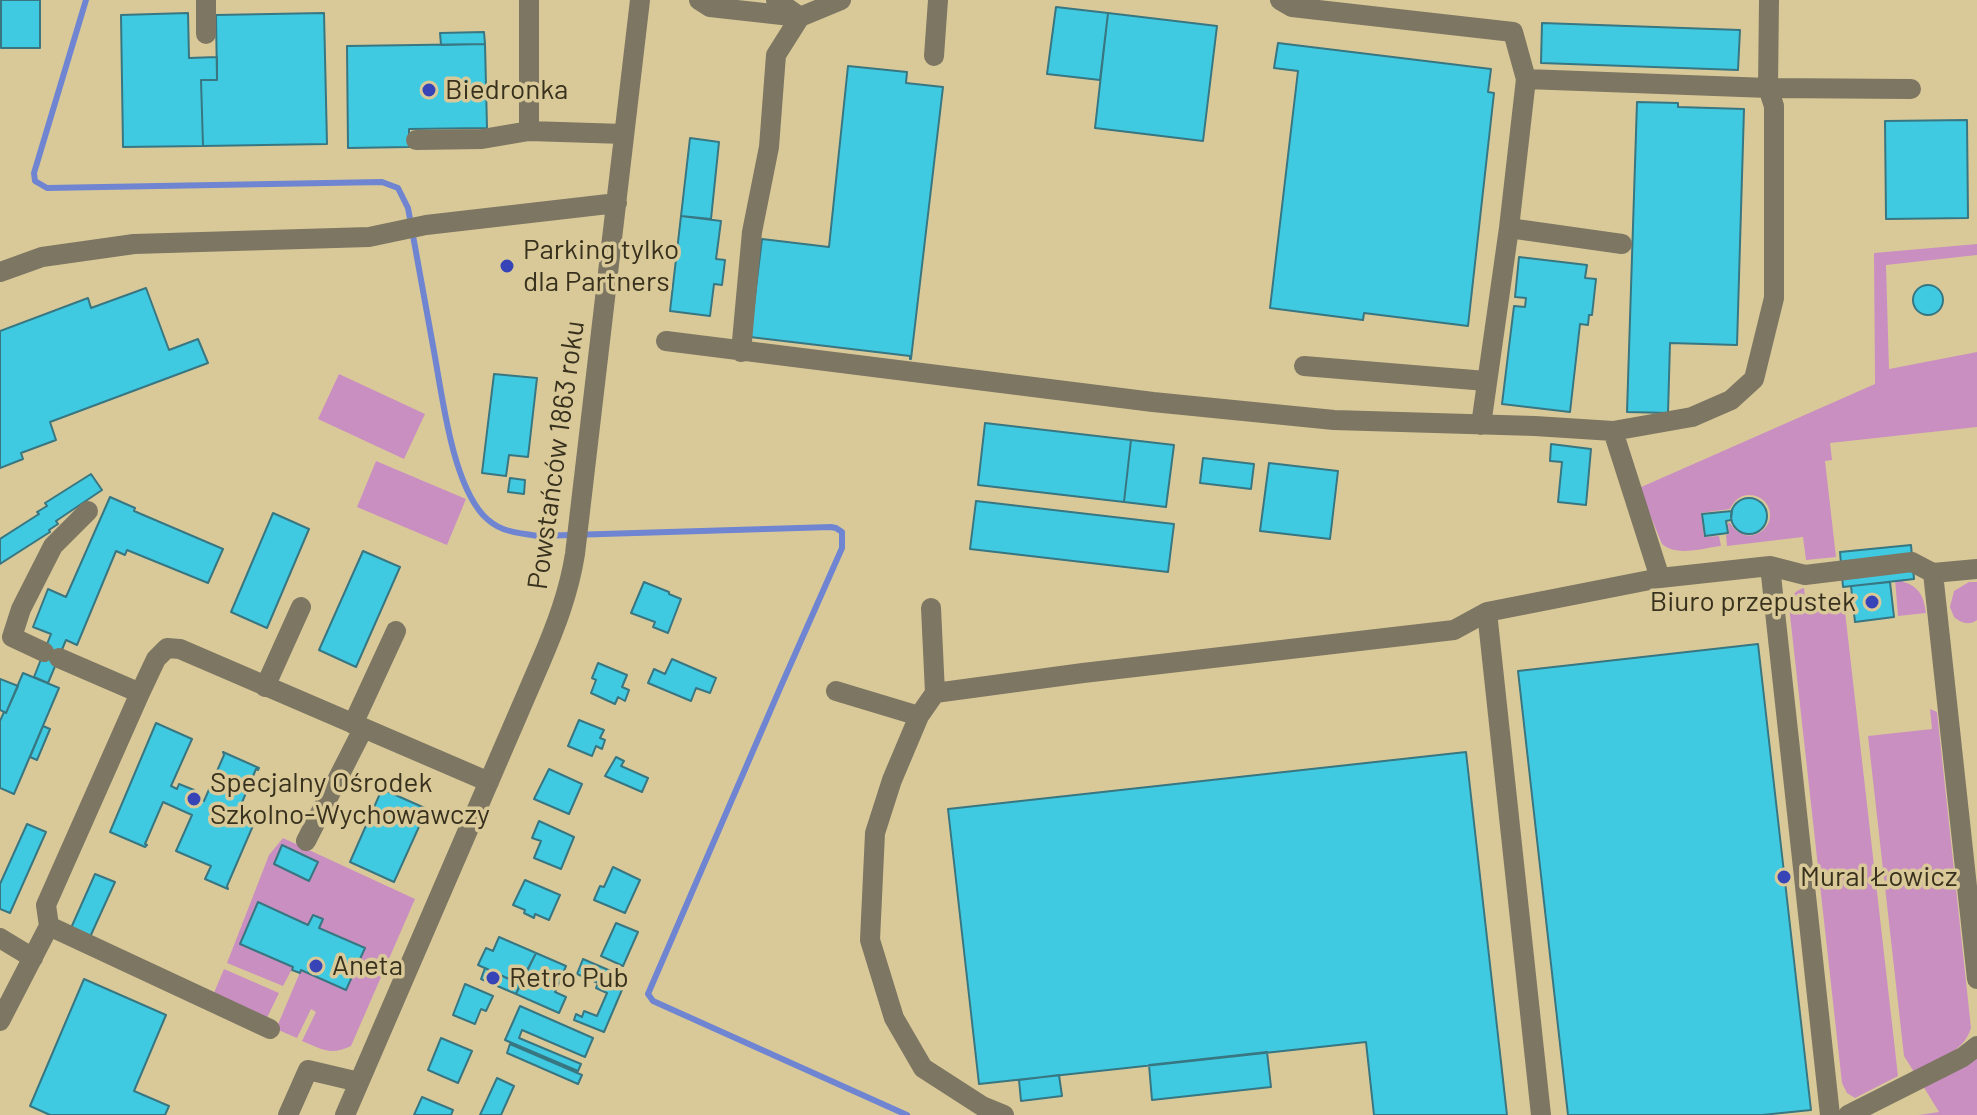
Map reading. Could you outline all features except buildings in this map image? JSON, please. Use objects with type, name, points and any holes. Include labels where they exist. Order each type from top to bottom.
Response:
[{"type":"street","points":[[206,0],[206,34]]},
{"type":"street","points":[[529,0],[529,131]]},
{"type":"street","name":"Powstańców 1863 roku","points":[[345,1115],[561,612],[575,554],[640,0]]},
{"type":"street","points":[[699,0],[710,7],[800,17],[841,0]]},
{"type":"street","points":[[776,0],[800,17]]},
{"type":"street","points":[[934,56],[938,0]]},
{"type":"street","points":[[1280,0],[1292,7],[1513,32],[1526,79],[1481,425]]},
{"type":"street","points":[[666,341],[1153,402],[1319,419],[1613,431],[1692,417],[1731,400],[1754,379],[1774,298],[1774,106],[1768,88],[1769,0]]},
{"type":"street","points":[[741,352],[752,232],[769,147],[776,55],[800,17]]},
{"type":"street","points":[[1526,79],[1768,88],[1911,89]]},
{"type":"street","points":[[416,140],[482,139],[529,131],[624,134]]},
{"type":"street","points":[[0,272],[42,257],[134,244],[369,237],[426,225],[617,203]]},
{"type":"street","points":[[1509,228],[1622,244]]},
{"type":"street","points":[[1304,366],[1486,381]]},
{"type":"street","points":[[1613,431],[1660,578]]},
{"type":"street","points":[[88,511],[53,546],[6,635],[140,693]]},
{"type":"street","points":[[935,693],[1454,630],[1487,612],[1660,578],[1770,566],[1805,575],[1912,562],[1933,573],[1977,569]]},
{"type":"street","points":[[1770,566],[1830,1115]]},
{"type":"street","points":[[1933,573],[1977,979]]},
{"type":"street","points":[[265,687],[301,607]]},
{"type":"street","points":[[931,608],[935,693],[919,716],[892,780],[875,833],[870,940],[894,1018],[923,1068],[982,1106],[1004,1115]]},
{"type":"street","points":[[1487,612],[1541,1115]]},
{"type":"street","points":[[306,841],[358,726],[396,631]]},
{"type":"street","points":[[0,1021],[49,926],[46,905],[140,693],[156,659],[167,648],[180,649],[489,782]]},
{"type":"street","points":[[836,691],[919,716]]},
{"type":"street","points":[[49,926],[270,1029]]},
{"type":"street","points":[[0,938],[33,958]]},
{"type":"street","points":[[1848,1115],[1963,1057],[1977,1046]]},
{"type":"street","points":[[288,1115],[308,1070],[359,1082]]},
{"type":"shaded area","points":[[1977,244],[1977,255],[1886,265],[1889,369],[1977,352],[1977,427],[1830,443],[1832,460],[1825,461],[1836,557],[1806,560],[1803,537],[1727,546],[1728,523],[1745,535],[1753,535],[1766,527],[1770,520],[1766,503],[1752,495],[1740,497],[1730,509],[1701,513],[1704,537],[1719,536],[1721,546],[1683,551],[1662,544],[1639,488],[1875,384],[1874,253]]},
{"type":"shaded area","points":[[339,374],[425,414],[404,459],[318,419]]},
{"type":"shaded area","points":[[376,461],[466,499],[447,545],[357,507]]},
{"type":"shaded area","points":[[1895,579],[1917,590],[1926,613],[1898,616]]},
{"type":"shaded area","points":[[1969,582],[1977,582],[1977,620],[1968,623],[1954,617],[1950,607],[1954,591]]},
{"type":"shaded area","points":[[1804,588],[1805,598],[1843,594],[1898,1076],[1855,1098],[1847,1093],[1842,1083],[1789,606],[1794,594]]},
{"type":"shaded area","points":[[1930,709],[1937,712],[1971,1028],[1955,1050],[1914,1072],[1904,1056],[1868,736],[1932,729]]},
{"type":"shaded area","points":[[283,838],[415,899],[351,1046],[337,1051],[302,1041],[316,1012],[311,1009],[297,1038],[276,1029],[301,970],[346,990],[364,949],[319,928],[323,919],[313,915],[308,925],[258,902],[240,943],[293,967],[283,986],[227,963],[269,855]]},
{"type":"shaded area","points":[[224,969],[279,993],[264,1024],[211,1000]]},
{"type":"shaded area","points":[[1977,1058],[1977,1115],[1919,1115],[1939,1112],[1923,1086]]},
{"type":"waterway","points":[[86,0],[34,173],[35,181],[47,188],[382,182],[398,188],[408,208],[455,458],[472,499],[483,515],[496,525],[508,531],[538,536],[831,527],[842,532],[842,548],[648,994],[653,1001],[907,1115]]},
{"type":"place","name":"Biedronka","points":[[429,90]]},
{"type":"place","name":"Parking tylko dla Partners","points":[[507,266]]},
{"type":"place","name":"Biuro przepustek","points":[[1872,602]]},
{"type":"place","name":"Specjalny Ośrodek Szkolno-Wychowawczy","points":[[194,799]]},
{"type":"place","name":"Mural Łowicz","points":[[1784,877]]},
{"type":"place","name":"Aneta","points":[[316,966]]},
{"type":"place","name":"Retro Pub","points":[[493,978]]}]
